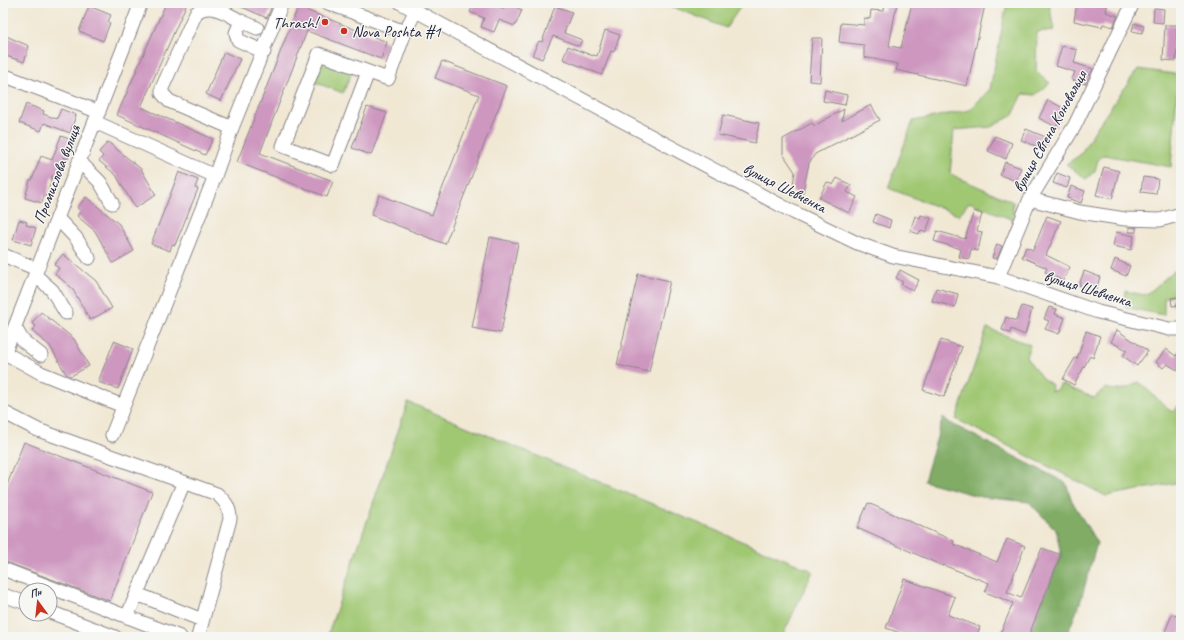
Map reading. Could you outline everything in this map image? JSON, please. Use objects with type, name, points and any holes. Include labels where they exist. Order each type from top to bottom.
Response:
[{"type":"street","name":"Промислова вулиця","points":[[4,355],[140,3]]},
{"type":"street","points":[[112,435],[282,3]]},
{"type":"street","points":[[328,3],[405,32]]},
{"type":"street","name":"вулиця Шевченка","points":[[401,3],[781,205],[857,242],[893,256],[998,277],[1098,312],[1169,329],[1181,329]]},
{"type":"street","name":"вулиця Євгена Коновальця","points":[[998,277],[1030,199],[1076,125],[1133,3]]},
{"type":"street","points":[[232,128],[168,101],[162,93],[162,88],[196,13],[200,9],[210,6],[257,28]]},
{"type":"street","points":[[368,72],[333,165],[283,146],[319,54],[388,79],[405,32],[416,10]]},
{"type":"street","points":[[241,21],[236,33],[238,40],[264,52]]},
{"type":"street","points":[[3,75],[97,117],[215,176]]},
{"type":"street","points":[[79,161],[100,182],[112,203]]},
{"type":"street","points":[[1030,199],[1080,212],[1126,219],[1160,220],[1181,214]]},
{"type":"street","points":[[57,218],[76,238],[89,258]]},
{"type":"street","points":[[3,255],[36,272],[52,290],[66,313]]},
{"type":"street","points":[[14,328],[24,341],[41,355]]},
{"type":"street","points":[[4,355],[41,373],[123,406]]},
{"type":"street","points":[[3,412],[38,430],[217,494],[224,501],[230,510],[230,519],[198,637]]},
{"type":"street","points":[[127,617],[184,482]]},
{"type":"street","points":[[3,569],[180,637]]},
{"type":"street","points":[[3,594],[18,600]]},
{"type":"street","points":[[137,594],[202,620]]},
{"type":"street","points":[[58,615],[114,637]]},
{"type":"green space","points":[[663,3],[743,3],[726,28]]},
{"type":"green space","points":[[1007,3],[1049,3],[1054,30],[1037,32],[1036,71],[1050,83],[1035,95],[1023,94],[1013,115],[991,127],[954,130],[950,174],[1013,202],[1013,220],[969,202],[959,215],[888,188],[913,121],[970,110],[990,89]]},
{"type":"green space","points":[[323,60],[352,72],[343,93],[314,82]]},
{"type":"green space","points":[[1138,69],[1181,75],[1181,92],[1177,93],[1171,167],[1104,155],[1098,160],[1095,171],[1086,179],[1066,164],[1080,155],[1097,127]]},
{"type":"green space","points":[[1181,267],[1181,283],[1179,283],[1181,292],[1164,298],[1164,315],[1124,307],[1126,291],[1144,295],[1154,289],[1171,273]]},
{"type":"green space","points":[[987,328],[1030,345],[1026,357],[1042,378],[1052,385],[1051,391],[1057,390],[1061,384],[1094,398],[1105,388],[1115,390],[1123,389],[1139,382],[1172,412],[1181,403],[1181,482],[1106,496],[956,419]]},
{"type":"green space","points":[[408,402],[813,571],[782,637],[327,637]]},
{"type":"green space","points":[[943,417],[950,423],[1066,483],[1072,501],[1097,543],[1080,603],[1066,637],[1028,637],[1061,555],[1056,530],[1029,502],[981,497],[924,481]]},
{"type":"building","points":[[166,3],[187,3],[141,107],[213,139],[205,155],[117,115]]},
{"type":"building","points":[[233,3],[273,3],[267,18]]},
{"type":"building","points":[[474,3],[489,3],[503,9],[506,3],[522,10],[515,26],[499,20],[494,32],[481,27],[484,18],[470,12]]},
{"type":"building","points":[[885,3],[897,3],[889,46],[901,48],[912,3],[985,5],[967,86],[896,70],[898,64],[864,57],[864,45],[839,42],[841,23],[864,25],[864,18],[870,19],[871,10],[884,11]]},
{"type":"building","points":[[1077,3],[1108,3],[1106,12],[1118,16],[1113,27],[1103,24],[1102,27],[1074,21]]},
{"type":"building","points":[[89,6],[111,15],[108,22],[110,23],[103,41],[79,31]]},
{"type":"building","points":[[555,6],[572,12],[564,33],[582,40],[579,46],[553,36],[542,59],[532,55],[539,41],[542,42]]},
{"type":"building","points":[[298,7],[387,42],[381,59],[307,31],[260,153],[333,181],[327,197],[237,162]]},
{"type":"building","points":[[1154,8],[1164,9],[1163,23],[1153,22]]},
{"type":"building","points":[[1134,23],[1144,26],[1142,33],[1132,31]]},
{"type":"building","points":[[1165,25],[1177,25],[1177,43],[1181,43],[1181,51],[1177,50],[1176,61],[1163,60]]},
{"type":"building","points":[[605,30],[620,35],[614,52],[611,51],[602,75],[563,59],[568,46],[593,56],[597,56]]},
{"type":"building","points":[[6,36],[29,46],[24,62],[3,55],[3,38]]},
{"type":"building","points":[[812,38],[822,38],[820,82],[809,81]]},
{"type":"building","points":[[1062,46],[1077,50],[1074,63],[1093,69],[1085,84],[1072,80],[1075,72],[1056,66]]},
{"type":"building","points":[[224,52],[240,59],[221,101],[206,94]]},
{"type":"building","points":[[442,61],[507,86],[445,244],[371,215],[379,195],[432,215],[479,95],[435,78]]},
{"type":"building","points":[[825,90],[847,95],[845,105],[823,101]]},
{"type":"building","points":[[1048,100],[1065,109],[1056,127],[1039,118]]},
{"type":"building","points":[[26,104],[44,111],[43,114],[57,119],[61,109],[76,115],[70,133],[44,123],[41,131],[19,123]]},
{"type":"building","points":[[871,105],[880,120],[815,154],[809,163],[802,196],[792,191],[795,172],[783,154],[783,139],[812,123],[814,126],[844,109],[842,121]]},
{"type":"building","points":[[367,107],[387,113],[371,155],[352,148]]},
{"type":"building","points":[[723,115],[759,123],[755,143],[718,135]]},
{"type":"building","points":[[1026,129],[1048,138],[1043,149],[1021,140]]},
{"type":"building","points":[[61,136],[75,141],[68,159],[63,157],[56,177],[52,176],[47,196],[44,195],[42,203],[25,198],[30,180],[32,180],[41,156],[52,160]]},
{"type":"building","points":[[995,136],[1012,143],[1006,159],[988,151]]},
{"type":"building","points":[[108,142],[141,169],[156,195],[135,208],[116,175],[99,161],[103,156],[99,152]]},
{"type":"building","points":[[1005,162],[1021,168],[1016,181],[1000,175]]},
{"type":"building","points":[[1104,167],[1119,171],[1112,199],[1096,195]]},
{"type":"building","points":[[179,172],[198,180],[195,188],[198,189],[175,245],[172,244],[170,251],[151,244]]},
{"type":"building","points":[[1057,173],[1070,178],[1067,188],[1053,183]]},
{"type":"building","points":[[1143,177],[1158,179],[1156,194],[1141,192]]},
{"type":"building","points":[[837,178],[851,185],[847,192],[857,197],[849,213],[819,198],[827,182],[833,185]]},
{"type":"building","points":[[1071,186],[1085,191],[1081,203],[1067,198]]},
{"type":"building","points":[[86,197],[119,224],[134,251],[113,263],[95,231],[77,216],[81,211],[77,208]]},
{"type":"building","points":[[974,211],[982,214],[977,231],[982,232],[978,251],[971,249],[969,259],[959,257],[961,249],[934,241],[937,231],[965,239]]},
{"type":"building","points":[[876,214],[891,220],[889,228],[873,222]]},
{"type":"building","points":[[921,215],[931,218],[926,232],[920,231],[919,234],[910,231],[915,216],[920,218]]},
{"type":"building","points":[[1047,216],[1061,221],[1046,255],[1070,267],[1063,281],[1045,272],[1047,268],[1022,257],[1026,247],[1033,250]]},
{"type":"building","points":[[19,220],[27,222],[26,225],[36,228],[31,245],[13,240]]},
{"type":"building","points":[[1129,227],[1136,227],[1136,232],[1129,232]]},
{"type":"building","points":[[1116,232],[1134,236],[1131,250],[1113,246]]},
{"type":"building","points":[[490,237],[518,243],[501,333],[472,328]]},
{"type":"building","points":[[997,244],[1002,246],[997,259],[992,258]]},
{"type":"building","points":[[63,254],[96,281],[112,308],[90,320],[72,288],[55,274],[59,268],[54,265]]},
{"type":"building","points":[[1115,259],[1130,266],[1126,276],[1111,270]]},
{"type":"building","points":[[900,270],[919,280],[913,291],[901,284],[903,282],[896,278]]},
{"type":"building","points":[[1084,271],[1100,277],[1096,290],[1092,288],[1091,293],[1083,291],[1084,287],[1079,285]]},
{"type":"building","points":[[638,274],[670,281],[649,372],[617,365]]},
{"type":"building","points":[[936,288],[958,294],[955,307],[932,301]]},
{"type":"building","points":[[1181,297],[1181,305],[1172,306],[1171,298]]},
{"type":"building","points":[[1022,306],[1032,309],[1025,335],[1011,329],[1010,333],[1002,330],[1006,317],[1016,321]]},
{"type":"building","points":[[1049,307],[1057,309],[1055,314],[1065,318],[1059,334],[1045,329],[1049,321],[1044,319]]},
{"type":"building","points":[[41,312],[74,339],[89,366],[71,376],[66,374],[50,346],[32,331],[36,326],[32,323]]},
{"type":"building","points":[[1117,330],[1148,351],[1137,366],[1123,356],[1127,350],[1111,342]]},
{"type":"building","points":[[1086,331],[1100,336],[1093,358],[1090,356],[1074,385],[1063,379],[1075,358],[1077,359]]},
{"type":"building","points":[[941,340],[962,347],[944,397],[923,390]]},
{"type":"building","points":[[114,341],[133,349],[118,389],[98,382]]},
{"type":"building","points":[[1181,348],[1181,372],[1167,364],[1163,368],[1156,362],[1166,349],[1176,356]]},
{"type":"building","points":[[24,442],[152,492],[110,601],[3,561],[3,495]]},
{"type":"building","points":[[868,503],[954,541],[953,544],[997,562],[1007,539],[1025,546],[1007,592],[1021,598],[1042,548],[1061,555],[1028,637],[999,637],[1013,603],[985,592],[989,583],[943,566],[857,528]]},
{"type":"building","points":[[904,579],[955,597],[948,615],[980,627],[976,637],[911,637],[886,628]]},
{"type":"building","points":[[1172,614],[1181,618],[1181,637],[1165,632]]},
{"type":"place","name":"Thrash!","points":[[325,22]]},
{"type":"place","name":"Nova Poshta #1","points":[[344,31]]}]
